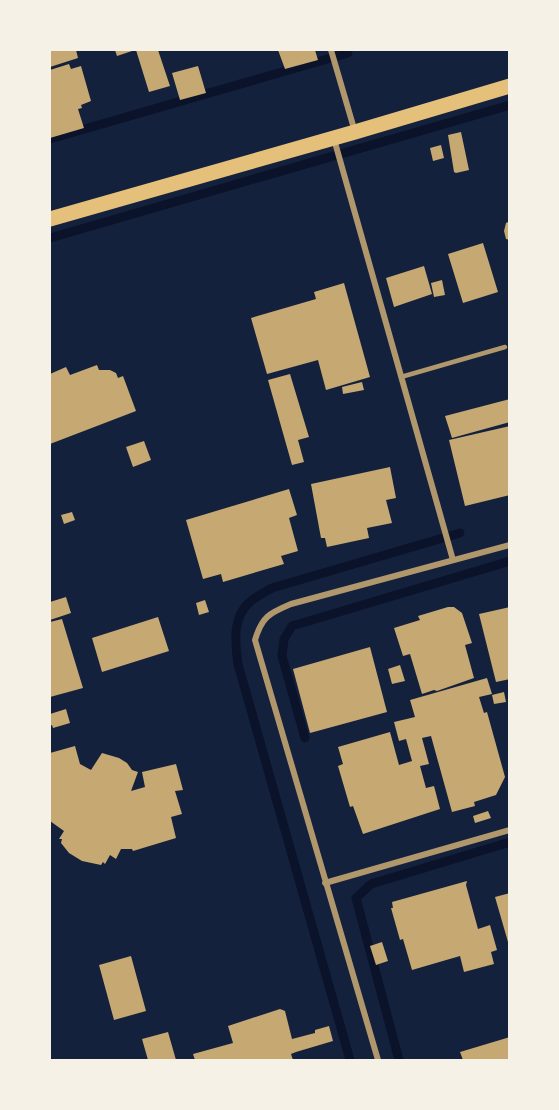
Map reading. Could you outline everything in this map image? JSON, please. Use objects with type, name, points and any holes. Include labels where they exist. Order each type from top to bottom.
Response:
[{"type":"main road","points":[[50,219],[510,86]]},
{"type":"street","points":[[331,50],[355,132]]},
{"type":"street","points":[[334,138],[453,560]]},
{"type":"street","points":[[378,1060],[255,640],[259,625],[269,614],[291,604],[510,545]]},
{"type":"street","points":[[325,883],[510,830]]},
{"type":"lane","points":[[401,377],[505,347]]},
{"type":"building","points":[[50,50],[76,50],[78,58],[50,67]]},
{"type":"building","points":[[115,50],[135,50],[117,56]]},
{"type":"building","points":[[136,50],[158,50],[170,86],[149,92]]},
{"type":"building","points":[[278,50],[315,50],[318,60],[285,69]]},
{"type":"building","points":[[69,64],[71,69],[81,66],[91,101],[81,105],[82,108],[78,109],[84,128],[50,138],[50,70]]},
{"type":"building","points":[[198,66],[206,93],[180,100],[172,73]]},
{"type":"building","points":[[461,132],[469,170],[456,173],[448,135]]},
{"type":"building","points":[[441,145],[444,158],[433,161],[430,148]]},
{"type":"building","points":[[510,221],[510,240],[506,239],[504,231],[506,223]]},
{"type":"building","points":[[483,243],[498,292],[463,303],[448,254]]},
{"type":"building","points":[[424,266],[432,294],[394,307],[386,278]]},
{"type":"building","points":[[442,280],[445,295],[434,297],[431,283]]},
{"type":"building","points":[[344,283],[370,377],[326,390],[318,360],[267,374],[251,318],[316,299],[314,292]]},
{"type":"building","points":[[97,365],[99,370],[110,370],[116,373],[118,378],[123,376],[136,411],[50,444],[50,374],[66,367],[70,375]]},
{"type":"building","points":[[290,374],[309,437],[298,440],[304,462],[292,465],[268,380]]},
{"type":"building","points":[[362,382],[364,390],[343,394],[342,387]]},
{"type":"building","points":[[510,399],[510,422],[452,438],[445,416]]},
{"type":"building","points":[[510,426],[510,495],[465,506],[449,440]]},
{"type":"building","points":[[144,441],[151,460],[133,467],[126,447]]},
{"type":"building","points":[[390,467],[396,498],[386,500],[392,523],[367,528],[369,538],[327,547],[325,538],[321,538],[311,484]]},
{"type":"building","points":[[289,489],[297,515],[289,518],[298,551],[281,556],[284,564],[223,582],[221,574],[203,579],[186,520]]},
{"type":"building","points":[[72,512],[75,520],[64,524],[61,515]]},
{"type":"building","points":[[66,597],[71,613],[50,620],[50,602]]},
{"type":"building","points":[[205,600],[209,612],[199,615],[196,603]]},
{"type":"building","points":[[454,607],[462,613],[472,643],[465,645],[474,678],[422,694],[410,654],[403,656],[394,628],[420,620],[418,616]]},
{"type":"building","points":[[510,607],[510,679],[496,682],[479,614]]},
{"type":"building","points":[[158,617],[169,651],[102,672],[92,638]]},
{"type":"building","points":[[62,619],[83,688],[50,697],[50,622]]},
{"type":"building","points":[[370,647],[387,712],[310,733],[293,669]]},
{"type":"building","points":[[400,665],[405,681],[392,684],[388,669]]},
{"type":"building","points":[[487,678],[492,694],[479,697],[484,713],[487,712],[505,777],[496,795],[474,802],[475,806],[452,812],[431,736],[422,738],[429,764],[420,766],[426,788],[434,786],[440,809],[363,834],[353,806],[350,807],[338,766],[343,764],[338,747],[390,732],[399,765],[412,761],[406,739],[399,741],[394,722],[415,717],[410,700]]},
{"type":"building","points":[[504,692],[506,702],[494,704],[492,695]]},
{"type":"building","points":[[66,709],[70,723],[53,728],[52,725],[50,726],[50,714]]},
{"type":"building","points":[[75,746],[80,764],[91,770],[102,753],[127,763],[132,770],[138,772],[131,791],[145,787],[142,772],[176,764],[183,790],[175,791],[182,814],[171,817],[176,838],[133,851],[132,849],[121,849],[116,859],[110,855],[105,864],[103,862],[101,865],[82,861],[69,853],[61,843],[62,839],[59,839],[64,831],[50,821],[50,753]]},
{"type":"building","points":[[488,811],[491,818],[475,823],[473,816]]},
{"type":"building","points":[[467,881],[466,885],[478,929],[490,925],[497,950],[491,952],[494,964],[464,972],[460,956],[412,970],[403,939],[400,940],[391,908],[393,908],[392,902]]},
{"type":"building","points":[[510,893],[510,941],[508,942],[495,897]]},
{"type":"building","points":[[382,942],[388,961],[376,965],[370,946]]},
{"type":"building","points":[[131,956],[146,1011],[114,1020],[99,965]]},
{"type":"building","points":[[280,1009],[285,1011],[292,1039],[315,1033],[315,1030],[329,1026],[333,1041],[291,1054],[293,1060],[195,1060],[193,1054],[233,1043],[228,1026]]},
{"type":"building","points":[[168,1032],[176,1060],[148,1060],[142,1039]]},
{"type":"building","points":[[510,1037],[510,1060],[463,1060],[460,1052]]},
{"type":"waterway","points":[[50,139],[348,53]]},
{"type":"waterway","points":[[50,238],[510,105]]},
{"type":"waterway","points":[[350,1060],[238,664],[236,630],[245,607],[272,588],[460,533]]},
{"type":"waterway","points":[[305,738],[282,656],[284,639],[292,626],[510,561]]},
{"type":"waterway","points":[[399,1060],[356,898],[371,884],[510,842]]}]
